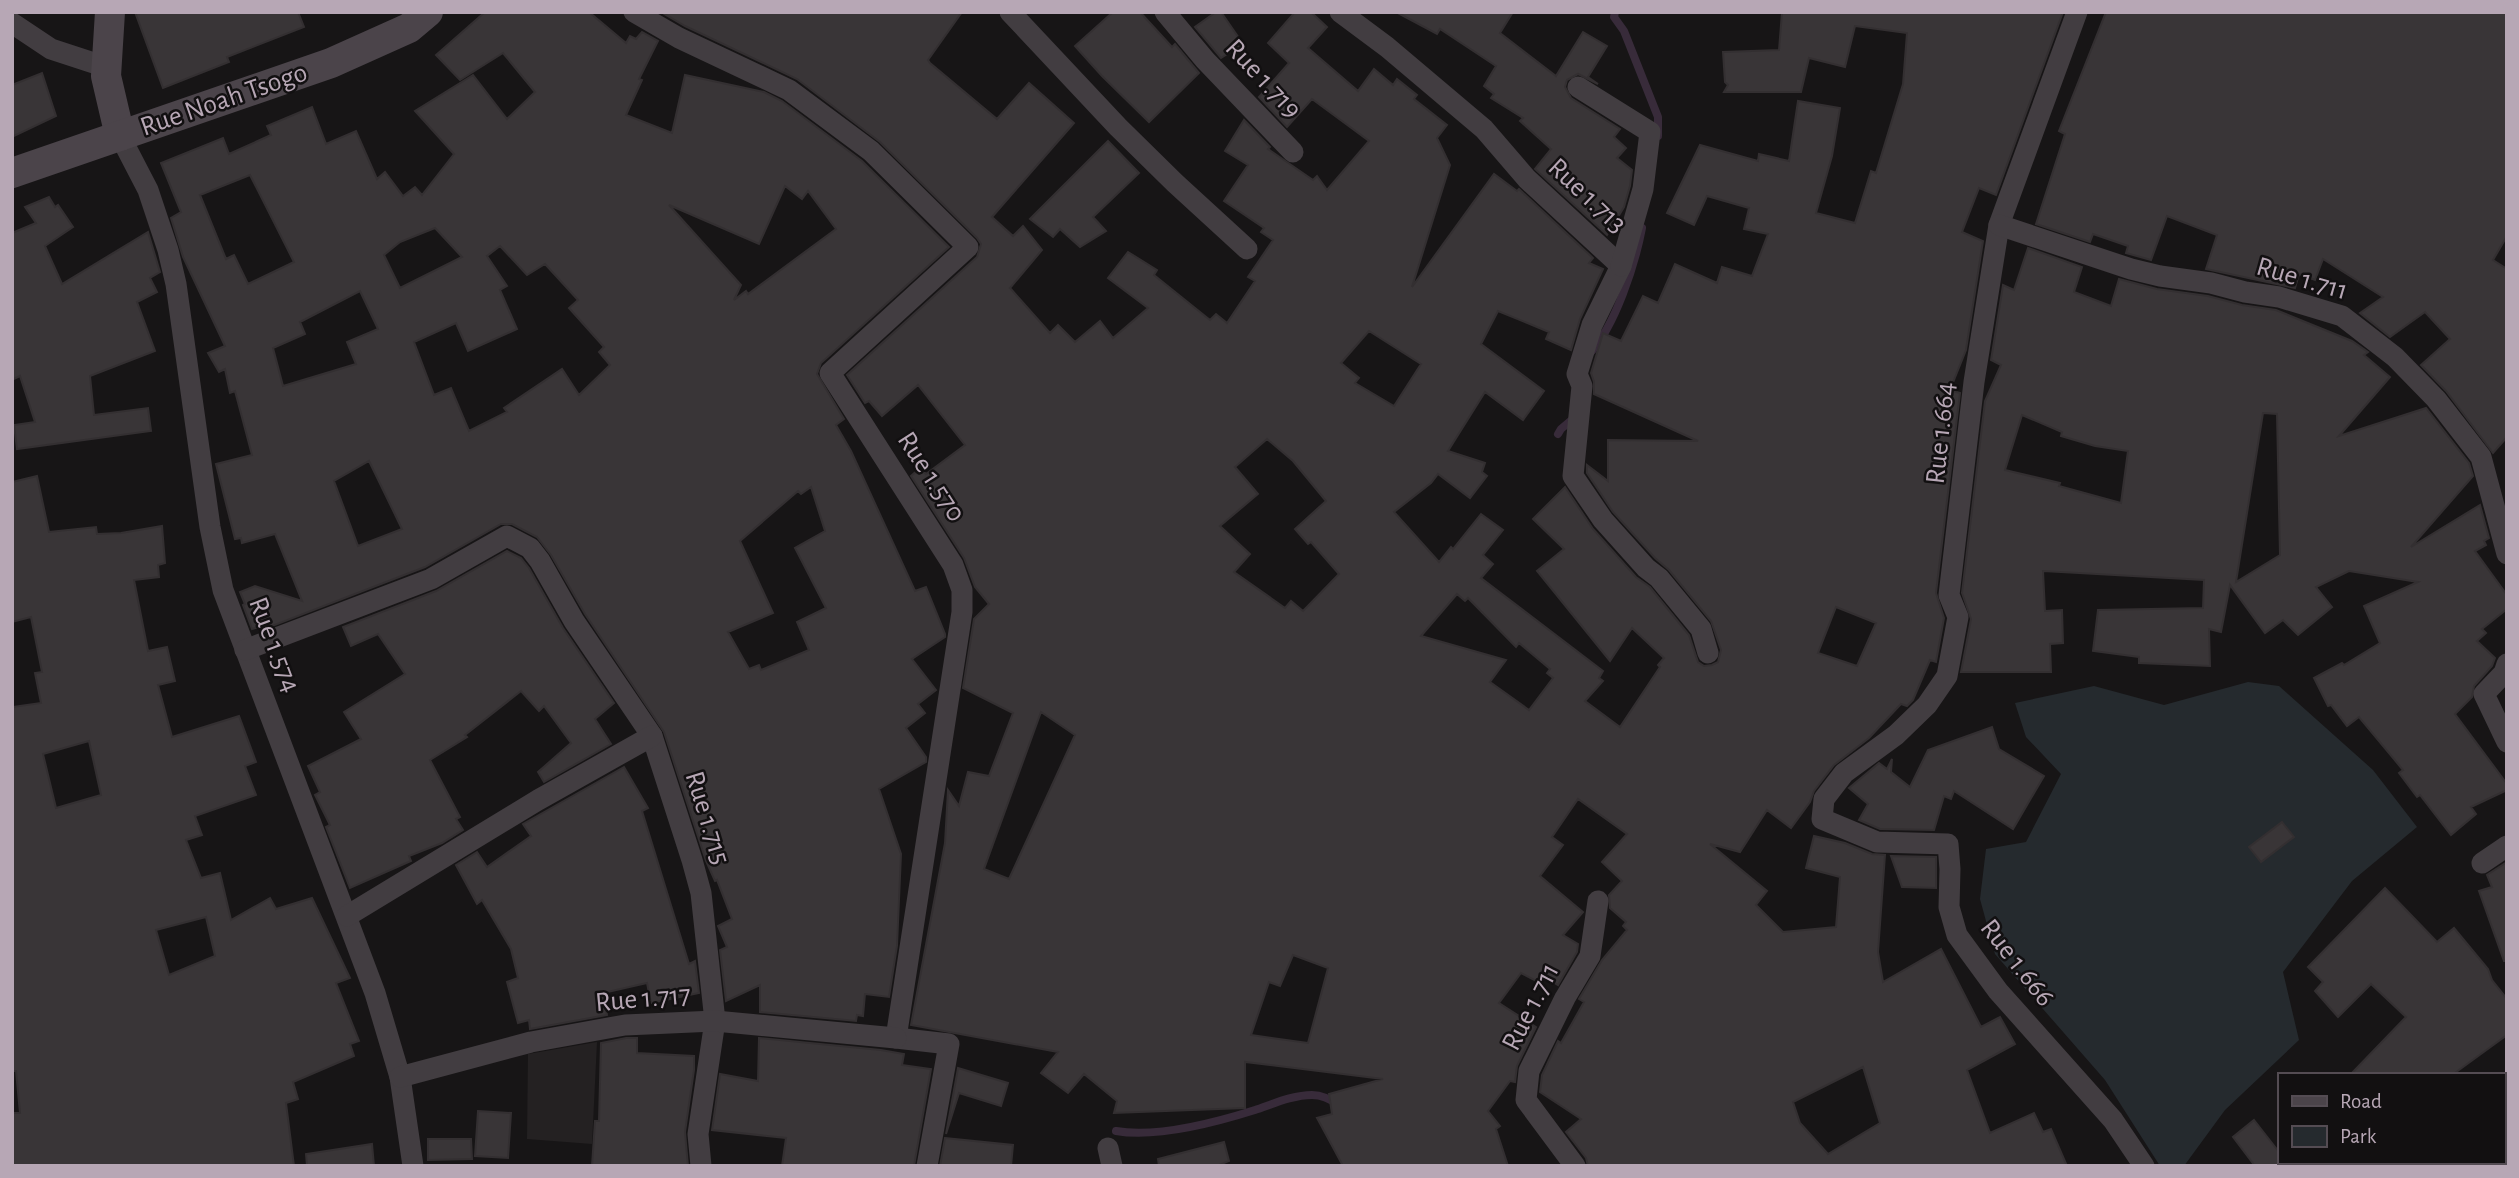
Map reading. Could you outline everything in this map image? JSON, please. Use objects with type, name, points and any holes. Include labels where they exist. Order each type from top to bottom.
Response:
[{"type":"main road","points":[[110,12],[106,76],[120,136]]},
{"type":"main road","name":"Rue Noah Tsogo","points":[[12,173],[331,63],[409,28],[428,12]]},
{"type":"street","name":"Rue 1.570","points":[[634,12],[679,38],[789,90],[871,150],[968,247],[830,373],[953,565],[962,590],[962,612],[896,1038]]},
{"type":"street","points":[[1010,12],[1118,127],[1247,249]]},
{"type":"street","name":"Rue 1.719","points":[[1165,12],[1205,60],[1293,152]]},
{"type":"street","name":"Rue 1.713","points":[[1340,12],[1387,47],[1484,129],[1527,179],[1621,266],[1592,325],[1577,374],[1582,386],[1573,476],[1603,520],[1646,568],[1659,578],[1701,629],[1708,653]]},
{"type":"street","name":"Rue 1.664","points":[[1822,819],[1825,799],[1843,773],[1864,760],[1904,727],[1927,705],[1947,676],[1958,617],[1949,595],[1974,382],[1999,225],[2077,12]]},
{"type":"street","points":[[12,23],[51,49],[106,67]]},
{"type":"street","points":[[1578,87],[1650,132],[1643,189],[1621,266]]},
{"type":"street","name":"Rue 1.574","points":[[120,136],[148,190],[168,250],[210,527],[223,590],[375,993],[400,1077],[413,1166]]},
{"type":"street","name":"Rue 1.711","points":[[1999,225],[2141,271],[2279,297],[2342,316],[2395,357],[2437,399],[2481,457],[2507,554]]},
{"type":"street","name":"Rue 1.715","points":[[245,650],[432,579],[507,536],[530,548],[574,621],[652,736],[701,893],[715,1021],[698,1134],[701,1166]]},
{"type":"street","points":[[2507,664],[2504,673],[2484,694],[2507,743]]},
{"type":"street","points":[[347,916],[538,800],[652,736]]},
{"type":"street","name":"Rue 1.666","points":[[1822,819],[1877,842],[1948,844],[1949,907],[1957,934],[1998,991],[2113,1119],[2144,1166]]},
{"type":"street","points":[[2482,863],[2507,846]]},
{"type":"street","name":"Rue 1.711","points":[[1575,1166],[1526,1100],[1525,1088],[1533,1064],[1565,998],[1590,956],[1598,901]]},
{"type":"street","name":"Rue 1.717","points":[[400,1077],[531,1042],[625,1025],[715,1021],[896,1038]]},
{"type":"street","points":[[896,1038],[948,1044],[926,1166]]},
{"type":"shaded area","points":[[597,1042],[592,1144],[527,1139],[528,1054]]},
{"type":"green space","points":[[2248,682],[2279,686],[2373,770],[2417,827],[2352,881],[2283,972],[2299,1040],[2225,1110],[2184,1166],[2160,1166],[2105,1080],[1995,954],[1980,899],[1986,849],[2026,842],[2061,774],[2026,737],[2015,703],[2094,686],[2164,705]]},
{"type":"building","points":[[135,12],[298,12],[304,27],[227,57],[229,62],[163,88]]},
{"type":"building","points":[[485,12],[589,12],[626,43],[630,36],[636,39],[642,32],[658,41],[639,79],[642,80],[626,115],[672,133],[685,75],[764,92],[782,101],[862,161],[949,247],[821,363],[817,374],[844,419],[836,425],[851,451],[915,591],[926,587],[945,634],[945,637],[912,659],[936,690],[918,704],[925,713],[906,728],[926,757],[926,762],[879,789],[901,854],[897,946],[889,997],[865,994],[863,1016],[857,1015],[856,1021],[760,1012],[760,985],[726,1001],[720,950],[727,947],[718,926],[732,919],[717,880],[715,881],[706,861],[664,732],[537,537],[512,524],[501,524],[425,567],[267,628],[263,626],[252,629],[240,592],[255,586],[302,601],[275,534],[242,543],[241,538],[235,539],[216,464],[252,455],[235,391],[230,393],[225,369],[219,372],[208,353],[225,346],[183,257],[171,218],[181,212],[161,163],[223,138],[229,154],[271,135],[267,126],[312,107],[326,144],[356,131],[377,179],[385,172],[403,196],[415,187],[422,195],[454,154],[415,111],[473,75],[507,119],[535,92],[503,53],[460,80],[436,55]],"holes":[[[250,175],[294,262],[248,284],[234,255],[226,259],[200,195]],[[785,186],[802,199],[808,191],[836,229],[748,294],[746,291],[734,300],[741,285],[669,205],[759,244]],[[435,228],[462,257],[400,288],[384,255],[400,242]],[[500,246],[527,275],[545,264],[578,300],[569,308],[604,347],[599,352],[610,365],[579,395],[562,369],[504,408],[507,412],[469,431],[451,388],[434,395],[414,342],[456,323],[468,351],[517,329],[500,290],[507,286],[487,256]],[[360,291],[378,329],[347,342],[356,364],[283,386],[273,348],[305,334],[300,322]],[[369,461],[402,529],[358,546],[334,481]],[[811,487],[825,531],[795,548],[826,608],[797,622],[809,650],[761,670],[759,665],[749,669],[728,632],[773,613],[740,541],[798,491],[801,494]]]},
{"type":"building","points":[[661,12],[962,12],[928,60],[930,63],[997,119],[1029,83],[1074,123],[992,217],[1013,236],[1023,226],[1042,250],[1010,288],[1050,333],[1058,325],[1075,342],[1100,321],[1113,338],[1148,308],[1108,278],[1128,252],[1157,270],[1154,275],[1210,320],[1216,314],[1227,323],[1255,281],[1248,277],[1273,240],[1261,232],[1264,228],[1224,201],[1248,165],[1225,151],[1244,120],[1270,147],[1268,149],[1313,180],[1317,176],[1327,190],[1369,141],[1312,99],[1287,127],[1259,97],[1289,63],[1268,43],[1295,12],[1311,12],[1327,27],[1308,48],[1358,91],[1374,69],[1393,85],[1397,79],[1417,95],[1414,99],[1447,125],[1437,138],[1450,165],[1412,287],[1494,174],[1517,191],[1519,189],[1593,258],[1589,263],[1603,269],[1580,319],[1571,350],[1546,339],[1549,332],[1498,311],[1481,344],[1544,391],[1523,420],[1485,392],[1448,451],[1485,463],[1482,472],[1487,476],[1470,498],[1438,474],[1431,483],[1394,512],[1439,562],[1481,514],[1503,530],[1483,555],[1493,564],[1481,578],[1603,671],[1599,678],[1603,681],[1585,701],[1620,727],[1664,658],[1632,628],[1610,661],[1537,571],[1564,549],[1533,519],[1565,487],[1593,529],[1636,577],[1650,587],[1689,635],[1698,662],[1704,666],[1718,662],[1721,650],[1711,621],[1669,570],[1613,512],[1587,473],[1587,465],[1608,481],[1608,440],[1698,441],[1594,394],[1591,373],[1603,333],[1621,341],[1643,296],[1658,303],[1675,264],[1717,283],[1722,267],[1752,276],[1768,234],[1744,229],[1749,208],[1707,196],[1694,225],[1667,213],[1700,145],[1758,161],[1759,154],[1789,161],[1798,101],[1840,108],[1832,156],[1816,213],[1855,223],[1871,171],[1876,173],[1903,84],[1907,33],[1855,26],[1845,67],[1809,58],[1801,92],[1724,92],[1728,85],[1725,82],[1723,52],[1779,50],[1782,12],[2063,12],[1996,195],[1979,188],[1962,232],[1983,241],[1966,350],[1950,390],[1960,393],[1936,593],[1944,618],[1936,662],[1930,660],[1913,700],[1907,706],[1901,704],[1869,738],[1834,765],[1791,828],[1767,810],[1740,852],[1710,844],[1767,891],[1756,905],[1783,932],[1836,927],[1840,877],[1806,868],[1814,836],[1845,843],[1872,854],[1885,855],[1878,952],[1883,982],[1941,949],[1981,1027],[2000,1017],[2015,1044],[1967,1070],[1990,1133],[2034,1113],[2043,1132],[2051,1129],[2067,1166],[1588,1166],[1586,1158],[1566,1132],[1581,1119],[1540,1092],[1542,1075],[1558,1041],[1561,1043],[1584,1002],[1579,999],[1602,960],[1627,930],[1623,926],[1626,922],[1610,908],[1609,895],[1622,881],[1602,862],[1627,834],[1578,799],[1552,837],[1563,845],[1540,876],[1583,912],[1563,935],[1578,944],[1577,952],[1558,985],[1542,975],[1538,982],[1521,973],[1499,1003],[1536,1027],[1517,1066],[1515,1082],[1510,1081],[1488,1111],[1500,1126],[1496,1129],[1508,1166],[1343,1166],[1317,1118],[1332,1114],[1329,1094],[1383,1079],[1245,1062],[1245,1108],[1114,1113],[1117,1101],[1084,1074],[1068,1093],[1041,1073],[1058,1052],[911,1025],[945,843],[948,790],[959,806],[968,772],[989,776],[1013,713],[963,688],[974,619],[989,604],[975,587],[964,558],[911,476],[920,468],[926,474],[965,445],[918,385],[882,416],[869,401],[865,403],[847,375],[977,257],[981,244],[880,142],[797,79]],"holes":[[[1369,331],[1421,364],[1394,406],[1355,383],[1359,378],[1341,363]],[[1267,439],[1293,461],[1326,501],[1295,529],[1308,544],[1311,542],[1339,574],[1303,611],[1291,601],[1285,608],[1234,572],[1250,554],[1220,526],[1258,494],[1235,467]],[[1457,594],[1465,601],[1468,598],[1516,647],[1519,643],[1550,669],[1547,673],[1553,678],[1529,710],[1490,682],[1506,660],[1421,636]],[[1836,607],[1876,623],[1857,666],[1818,653]],[[1041,712],[1075,735],[1009,879],[984,869]],[[1293,955],[1328,968],[1308,1043],[1251,1035],[1269,982],[1280,986]],[[1863,1067],[1880,1123],[1828,1154],[1800,1123],[1793,1102]]]},
{"type":"building","points":[[1113,12],[1140,12],[1172,47],[1175,44],[1199,73],[1149,122],[1075,46]]},
{"type":"building","points":[[1216,12],[1221,12],[1243,44],[1221,58],[1195,27]]},
{"type":"building","points":[[1396,12],[1513,12],[1500,33],[1556,76],[1583,32],[1607,46],[1588,77],[1598,84],[1578,74],[1567,80],[1565,87],[1571,98],[1620,129],[1614,137],[1626,148],[1617,158],[1632,170],[1630,186],[1624,207],[1607,235],[1535,169],[1551,149],[1520,121],[1523,118],[1491,98],[1494,94],[1484,86],[1496,66],[1440,29],[1437,34]]},
{"type":"building","points":[[2106,12],[2507,12],[2507,236],[2493,260],[2507,269],[2507,437],[2493,453],[2446,391],[2421,365],[2450,339],[2425,312],[2390,337],[2360,313],[2383,297],[2323,259],[2315,280],[2299,274],[2295,288],[2206,269],[2217,235],[2167,216],[2151,260],[2126,253],[2128,246],[2093,234],[2090,242],[2036,224],[2065,134],[2059,131]]},
{"type":"building","points":[[42,73],[56,116],[12,137],[12,85]]},
{"type":"building","points":[[1108,141],[1139,173],[1093,217],[1106,231],[1080,247],[1060,229],[1053,237],[1030,219]]},
{"type":"building","points":[[49,197],[73,227],[45,246],[62,284],[148,232],[160,272],[150,278],[157,292],[137,302],[155,351],[90,376],[94,415],[148,408],[151,431],[17,449],[14,425],[35,422],[20,376],[12,380],[12,233],[36,223],[25,207]]},
{"type":"building","points":[[2028,248],[2082,267],[2074,292],[2111,306],[2119,279],[2157,289],[2276,310],[2352,341],[2368,352],[2364,355],[2390,377],[2339,436],[2426,408],[2469,463],[2473,476],[2411,547],[2480,505],[2489,538],[2484,541],[2486,545],[2475,551],[2507,595],[2507,609],[2482,629],[2486,633],[2477,641],[2495,658],[2492,666],[2474,686],[2472,697],[2455,714],[2507,784],[2507,790],[2471,807],[2476,814],[2451,835],[2420,795],[2417,797],[2399,773],[2403,770],[2359,717],[2347,726],[2331,705],[2328,706],[2314,678],[2342,663],[2344,665],[2380,643],[2364,606],[2418,582],[2349,571],[2316,587],[2332,607],[2298,635],[2283,620],[2265,633],[2230,585],[2221,632],[2209,629],[2210,666],[2139,663],[2139,657],[2093,651],[2098,610],[2203,608],[2204,580],[2043,571],[2045,611],[2062,610],[2063,643],[2050,644],[2051,672],[1961,672],[1971,619],[1962,593],[1985,401],[2001,365],[1991,360],[2003,285],[2014,290]],"holes":[[[2263,413],[2277,414],[2280,555],[2236,582]],[[2022,415],[2062,432],[2061,436],[2095,446],[2128,451],[2121,503],[2059,486],[2060,483],[2005,470]]]},
{"type":"building","points":[[37,476],[49,532],[96,527],[97,534],[121,533],[162,526],[165,563],[158,565],[159,577],[134,580],[148,651],[167,647],[175,681],[158,685],[172,737],[239,716],[256,762],[245,766],[256,795],[195,816],[202,835],[186,840],[201,878],[220,873],[231,920],[270,898],[276,909],[312,898],[350,978],[336,983],[359,1041],[350,1044],[354,1056],[293,1082],[298,1099],[286,1103],[294,1166],[12,1166],[12,1113],[20,1113],[16,1071],[12,1071],[12,707],[41,703],[35,673],[42,672],[31,617],[12,622],[12,482]],"holes":[[[89,741],[101,795],[56,808],[43,754]],[[206,917],[215,956],[169,975],[156,930]]]},
{"type":"building","points":[[507,551],[521,558],[529,568],[563,628],[614,703],[595,719],[611,744],[544,782],[538,772],[571,743],[544,706],[539,711],[521,691],[465,735],[467,737],[430,760],[460,817],[456,819],[463,830],[442,843],[409,856],[411,861],[350,888],[326,827],[330,825],[315,795],[320,792],[308,766],[361,739],[344,712],[405,674],[378,634],[351,646],[343,627],[436,591]]},
{"type":"building","points":[[1992,727],[1999,749],[2044,776],[2013,829],[1954,791],[1951,799],[1944,796],[1934,830],[1880,829],[1859,820],[1868,804],[1849,788],[1879,763],[1887,769],[1892,759],[1891,772],[1910,787],[1928,750]]},
{"type":"building","points":[[624,767],[648,808],[642,811],[689,964],[695,961],[699,993],[651,1003],[647,983],[603,993],[607,1015],[530,1029],[529,1020],[518,1023],[507,982],[518,978],[511,949],[482,900],[477,904],[456,865],[477,852],[487,867],[531,836],[523,824]]},
{"type":"building","points":[[2282,822],[2294,837],[2261,862],[2249,847]]},
{"type":"building","points":[[1891,856],[1936,857],[1936,888],[1902,887]]},
{"type":"building","points":[[2507,862],[2507,961],[2504,961],[2479,891],[2492,887],[2487,875]]},
{"type":"building","points":[[2385,888],[2437,942],[2454,928],[2488,969],[2492,980],[2507,999],[2507,1035],[2455,1073],[2352,1073],[2406,1017],[2371,984],[2338,1017],[2315,991],[2323,982],[2308,967]]},
{"type":"building","points":[[637,1038],[637,1053],[694,1056],[685,1132],[688,1166],[592,1166],[595,1121],[599,1121],[601,1043]]},
{"type":"building","points":[[759,1038],[904,1054],[902,1065],[931,1069],[914,1166],[782,1166],[786,1138],[712,1130],[720,1074],[758,1081]]},
{"type":"building","points":[[958,1068],[1008,1083],[1001,1106],[959,1093],[946,1134]]},
{"type":"building","points":[[478,1111],[511,1113],[508,1158],[475,1156]]},
{"type":"building","points":[[2254,1120],[2278,1151],[2279,1166],[2255,1166],[2233,1137]]},
{"type":"building","points":[[945,1138],[1013,1145],[1011,1166],[940,1166]]},
{"type":"building","points":[[428,1139],[471,1139],[472,1159],[428,1160]]},
{"type":"building","points":[[1224,1142],[1229,1161],[1217,1166],[1159,1166],[1158,1159]]},
{"type":"building","points":[[372,1144],[374,1166],[307,1166],[306,1154]]},
{"type":"waterway","points":[[1615,12],[1614,17],[1624,31],[1658,117],[1658,136]]},
{"type":"waterway","points":[[1590,353],[1616,311],[1642,228]]},
{"type":"waterway","points":[[1558,434],[1574,418]]},
{"type":"waterway","points":[[1116,1131],[1132,1133],[1186,1128],[1305,1095],[1316,1095],[1337,1104]]}]
